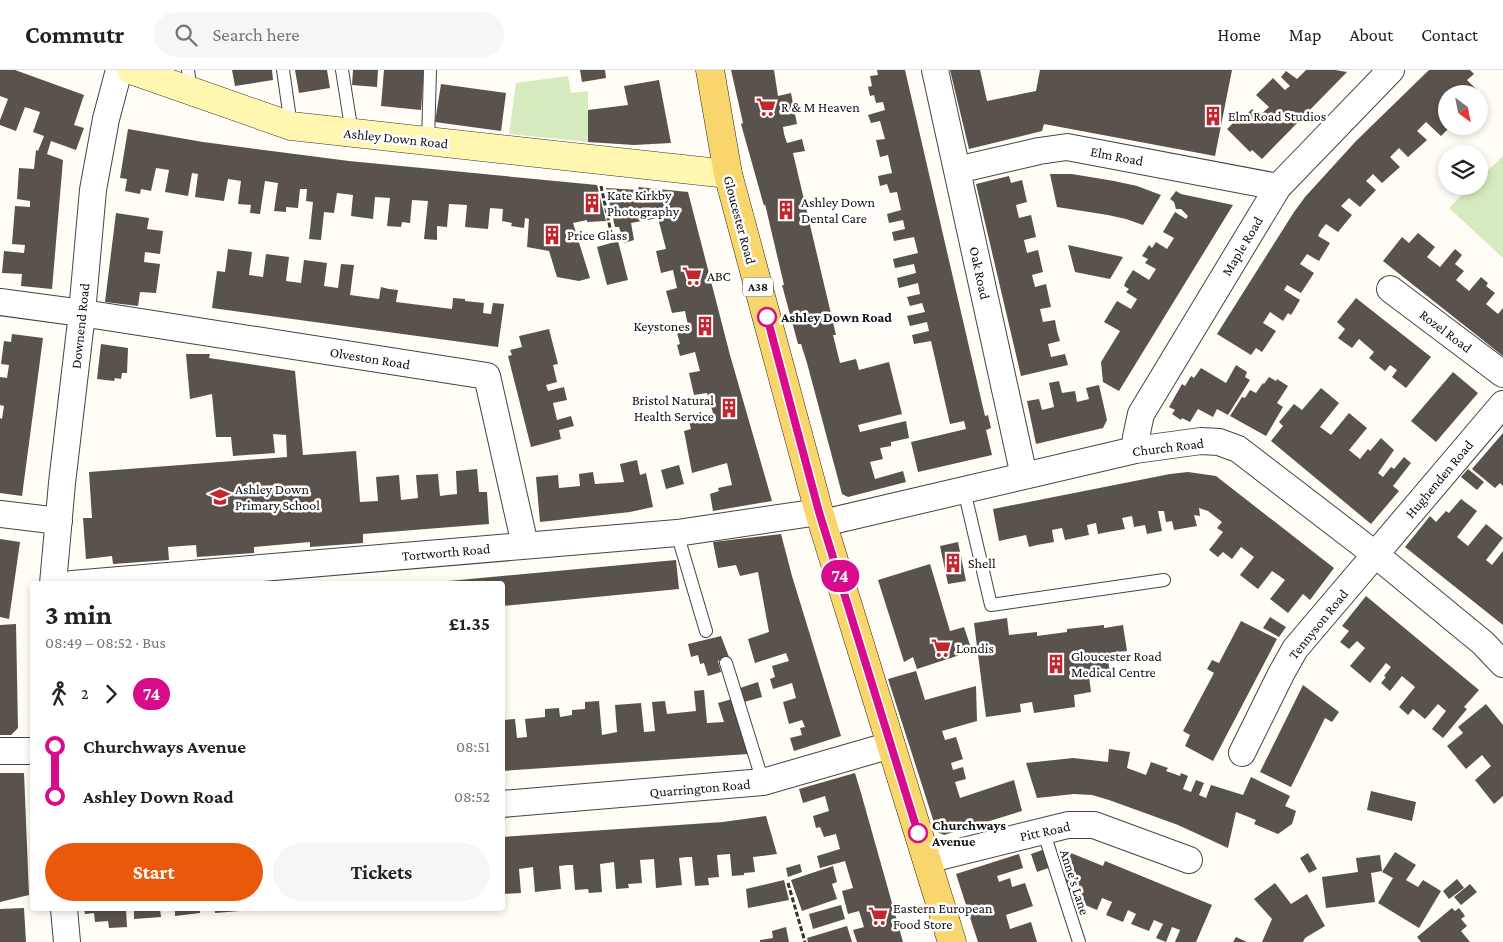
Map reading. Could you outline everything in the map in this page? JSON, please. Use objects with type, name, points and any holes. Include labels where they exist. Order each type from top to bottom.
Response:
[{"type":"main road","name":"Ashley Down Road","points":[[131,70],[189,80],[291,126],[728,174]]},
{"type":"main road","name":"Gloucester Road","points":[[710,70],[728,174],[821,518],[952,942]]},
{"type":"street","name":"Downend Road","points":[[53,581],[94,190],[106,119],[119,70]]},
{"type":"street","name":"Oak Road","points":[[935,70],[1024,476]]},
{"type":"street","name":"Maple Road","points":[[1135,450],[1141,414],[1278,187],[1386,71]]},
{"type":"street","name":"Elm Road","points":[[958,170],[1067,146],[1278,187]]},
{"type":"street","name":"Rozel Road","points":[[1390,289],[1503,374]]},
{"type":"street","points":[[0,302],[82,313]]},
{"type":"street","name":"Olveston Road","points":[[82,313],[487,376],[525,545]]},
{"type":"street","name":"Hughenden Road","points":[[1376,555],[1503,404]]},
{"type":"street","name":"Church Road","points":[[821,518],[964,490],[1135,450],[1201,441],[1219,442],[1238,449],[1376,555],[1483,643],[1503,664]]},
{"type":"street","points":[[0,514],[59,521]]},
{"type":"street","name":"Tortworth Road","points":[[107,581],[677,533],[821,518]]},
{"type":"street","name":"Tennyson Road","points":[[1242,753],[1295,649],[1376,555]]},
{"type":"street","name":"Quarrington Road","points":[[505,804],[763,782],[892,745]]},
{"type":"street","points":[[0,751],[30,751]]},
{"type":"street","name":"Pitt Road","points":[[927,860],[1068,825],[1094,825],[1189,860]]},
{"type":"street","points":[[64,911],[67,942]]},
{"type":"lane","points":[[283,70],[291,126]]},
{"type":"lane","points":[[342,70],[352,133]]},
{"type":"lane","points":[[428,142],[430,70]]},
{"type":"lane","points":[[964,490],[991,605],[1164,580]]},
{"type":"lane","points":[[677,533],[706,631]]},
{"type":"lane","points":[[726,663],[763,782]]},
{"type":"lane","name":"Anne’s Lane","points":[[1043,830],[1079,942]]},
{"type":"path","points":[[596,160],[612,236]]},
{"type":"path","points":[[788,883],[805,942]]},
{"type":"green space","points":[[568,76],[571,93],[588,91],[588,142],[509,134],[516,83]]},
{"type":"green space","points":[[1503,156],[1503,258],[1449,208],[1462,195],[1488,195],[1488,170]]},
{"type":"building","points":[[0,70],[15,70],[84,95],[74,125],[84,128],[76,150],[51,141],[47,154],[63,160],[52,289],[21,286],[22,274],[2,273],[4,251],[24,253],[25,245],[12,244],[15,206],[30,207],[30,201],[17,199],[19,168],[34,169],[36,150],[38,151],[44,136],[33,132],[40,112],[25,107],[16,131],[0,125],[8,99],[0,96]]},
{"type":"building","points":[[232,70],[272,70],[273,80],[235,86]]},
{"type":"building","points":[[295,70],[327,70],[330,88],[299,93]]},
{"type":"building","points":[[353,70],[378,70],[377,87],[352,85]]},
{"type":"building","points":[[384,70],[424,70],[421,110],[381,106]]},
{"type":"building","points":[[580,70],[605,70],[606,78],[582,82]]},
{"type":"building","points":[[731,70],[774,70],[778,96],[791,93],[797,124],[783,127],[784,134],[787,143],[802,139],[805,151],[793,153],[836,335],[833,335],[840,363],[856,359],[859,370],[889,362],[902,414],[858,425],[860,432],[906,421],[909,438],[891,442],[891,446],[880,448],[883,459],[870,462],[875,479],[903,471],[906,482],[848,497],[842,494],[807,363],[801,344],[798,344],[782,285],[784,285],[765,204],[764,206],[741,124],[743,123]]},
{"type":"building","points":[[877,70],[905,70],[985,416],[988,415],[991,428],[986,430],[992,455],[918,472],[911,442],[966,429],[964,421],[950,424],[931,341],[914,344],[912,335],[929,331],[927,322],[910,326],[907,316],[925,312],[922,303],[910,306],[907,297],[920,294],[918,283],[899,288],[897,278],[916,273],[914,264],[895,268],[893,259],[918,253],[914,237],[894,241],[892,232],[905,229],[903,220],[889,223],[887,214],[901,210],[897,192],[890,193],[887,184],[880,186],[878,176],[892,173],[888,155],[880,157],[876,140],[885,139],[880,121],[871,123],[868,115],[885,110],[883,102],[876,103],[874,95],[870,96],[868,87],[872,86],[870,76],[878,75]]},
{"type":"building","points":[[950,70],[980,70],[987,101],[1036,91],[1040,70],[1232,70],[1215,156],[1044,124],[1042,131],[969,149]]},
{"type":"building","points":[[1306,70],[1347,72],[1262,159],[1252,150],[1250,152],[1227,129],[1242,114],[1244,117],[1252,109],[1259,116],[1269,107],[1256,95],[1273,78],[1285,90],[1290,86],[1281,77],[1286,71],[1297,79]]},
{"type":"building","points":[[1429,70],[1470,70],[1474,74],[1467,80],[1472,85],[1438,85],[1438,133],[1426,122],[1417,131],[1427,140],[1408,157],[1399,148],[1390,157],[1400,167],[1382,183],[1373,174],[1366,181],[1376,190],[1360,207],[1349,198],[1341,206],[1352,215],[1338,232],[1326,224],[1321,230],[1318,236],[1330,243],[1319,261],[1307,254],[1300,264],[1314,273],[1301,293],[1287,285],[1284,290],[1300,300],[1291,315],[1288,313],[1283,321],[1270,312],[1263,323],[1276,331],[1262,352],[1256,348],[1251,355],[1217,334],[1294,212],[1305,197],[1356,141]]},
{"type":"building","points":[[659,80],[671,143],[634,145],[588,142],[588,110],[628,105],[624,86]]},
{"type":"building","points":[[441,84],[506,93],[501,131],[435,122]]},
{"type":"building","points":[[128,129],[203,142],[349,161],[597,185],[606,221],[587,222],[587,220],[573,223],[590,278],[579,281],[557,277],[549,251],[527,247],[529,219],[525,218],[524,228],[511,226],[512,223],[502,221],[503,209],[490,208],[488,229],[465,227],[467,205],[449,204],[447,227],[437,226],[437,240],[424,239],[428,201],[412,200],[410,223],[402,222],[401,227],[387,226],[390,198],[375,197],[373,219],[351,216],[353,195],[337,193],[334,213],[324,212],[321,240],[309,239],[313,202],[306,201],[307,189],[300,189],[298,208],[286,207],[286,212],[274,211],[278,183],[265,181],[260,214],[250,213],[251,205],[238,204],[241,181],[228,179],[224,201],[195,197],[198,174],[192,173],[188,196],[165,192],[169,170],[156,168],[151,191],[141,189],[140,194],[125,191],[127,179],[120,178]]},
{"type":"building","points":[[1050,174],[1072,174],[1114,181],[1137,186],[1161,195],[1143,225],[1108,215],[1057,207]]},
{"type":"building","points":[[1009,176],[1011,183],[1022,180],[1027,202],[1016,205],[1019,218],[1031,215],[1036,237],[1024,240],[1027,253],[1038,250],[1043,272],[1032,275],[1035,287],[1046,284],[1051,307],[1040,309],[1043,322],[1055,320],[1060,341],[1048,344],[1051,357],[1065,354],[1068,365],[1021,376],[976,184]]},
{"type":"building","points":[[638,187],[688,192],[730,355],[772,501],[713,511],[710,494],[719,491],[718,488],[732,485],[727,463],[692,473],[684,431],[691,429],[688,418],[713,413],[707,393],[694,395],[689,373],[700,371],[695,352],[680,356],[677,345],[680,344],[677,333],[689,330],[685,311],[672,313],[666,291],[677,288],[673,270],[661,273],[656,251],[666,249],[658,218],[631,223],[634,240],[624,243],[619,227],[615,227],[606,188],[639,190]]},
{"type":"building","points":[[1176,191],[1181,194],[1233,205],[1119,391],[1103,382],[1101,362],[1120,331],[1104,322],[1117,301],[1131,309],[1137,299],[1126,292],[1129,289],[1124,286],[1126,281],[1133,270],[1149,280],[1156,269],[1145,263],[1148,259],[1142,256],[1149,245],[1152,248],[1156,242],[1167,249],[1174,238],[1163,232],[1175,212],[1186,219],[1188,216],[1181,209],[1176,209],[1174,202],[1170,199]]},
{"type":"building","points":[[116,213],[149,218],[147,229],[163,231],[160,254],[145,252],[144,262],[160,264],[156,293],[140,292],[138,306],[105,302]]},
{"type":"building","points":[[1418,233],[1435,247],[1427,257],[1440,267],[1455,249],[1462,255],[1455,264],[1464,271],[1456,280],[1469,291],[1481,277],[1488,283],[1486,286],[1495,293],[1486,304],[1498,314],[1503,308],[1503,356],[1383,261],[1402,237],[1409,243]]},
{"type":"building","points":[[618,241],[628,280],[607,285],[597,247]]},
{"type":"building","points":[[1068,245],[1123,257],[1110,279],[1075,272]]},
{"type":"building","points":[[228,249],[252,252],[249,275],[263,277],[266,254],[289,257],[286,281],[301,283],[304,260],[327,263],[324,286],[338,288],[341,264],[354,265],[350,295],[379,299],[381,287],[398,290],[396,302],[452,309],[453,298],[465,299],[465,301],[484,303],[483,313],[491,314],[493,303],[504,304],[498,347],[212,308],[217,271],[225,272]]},
{"type":"building","points":[[1356,298],[1431,357],[1406,388],[1392,377],[1397,370],[1390,365],[1385,371],[1369,358],[1374,352],[1359,339],[1352,348],[1338,338],[1345,329],[1337,322]]},
{"type":"building","points":[[549,329],[558,364],[553,365],[557,382],[546,385],[548,391],[564,387],[567,400],[553,403],[557,420],[571,416],[574,426],[559,430],[561,439],[531,447],[508,356],[512,355],[510,350],[522,347],[519,336]]},
{"type":"building","points":[[12,334],[43,338],[22,496],[0,493],[0,418],[2,419],[4,406],[0,405],[0,377],[7,378],[9,365],[1,364],[4,341],[11,342]]},
{"type":"building","points":[[101,344],[128,348],[127,373],[122,373],[121,379],[115,378],[114,381],[97,379]]},
{"type":"building","points":[[186,354],[210,354],[209,358],[295,371],[303,455],[356,451],[360,502],[378,501],[376,477],[399,475],[401,500],[418,498],[416,475],[438,474],[440,496],[457,494],[456,471],[477,469],[479,492],[487,492],[489,524],[363,534],[363,543],[310,547],[310,542],[254,547],[254,553],[197,557],[196,545],[168,547],[169,560],[113,564],[112,556],[86,559],[83,518],[92,518],[89,472],[287,457],[286,435],[273,434],[275,453],[233,456],[231,437],[216,437],[212,394],[190,399]]},
{"type":"building","points":[[1236,365],[1247,372],[1245,377],[1250,380],[1228,415],[1217,409],[1213,417],[1198,409],[1190,422],[1182,418],[1181,420],[1172,414],[1175,410],[1169,407],[1182,384],[1185,386],[1191,376],[1194,378],[1201,368],[1226,383]]},
{"type":"building","points":[[1453,372],[1478,393],[1436,442],[1411,421]]},
{"type":"building","points":[[1269,377],[1276,381],[1277,379],[1288,386],[1277,403],[1283,407],[1266,436],[1230,416],[1242,397],[1245,398],[1250,390],[1256,393]]},
{"type":"building","points":[[1059,381],[1062,393],[1075,391],[1077,402],[1089,399],[1086,388],[1099,385],[1107,420],[1103,428],[1036,444],[1027,401],[1039,399],[1042,410],[1054,407],[1049,383]]},
{"type":"building","points":[[1321,388],[1339,403],[1320,427],[1331,435],[1349,413],[1367,428],[1349,450],[1355,455],[1360,459],[1381,438],[1394,450],[1378,473],[1383,477],[1391,467],[1394,469],[1404,457],[1411,463],[1393,486],[1399,491],[1371,524],[1271,441],[1283,426],[1279,422],[1294,404],[1302,410]]},
{"type":"building","points":[[1503,433],[1503,486],[1500,483],[1495,488],[1472,469]]},
{"type":"building","points":[[637,460],[640,475],[646,473],[653,507],[630,512],[540,522],[536,477],[558,475],[559,488],[580,486],[579,474],[593,472],[595,484],[624,482],[620,464]]},
{"type":"building","points":[[679,465],[684,484],[666,489],[661,470]]},
{"type":"building","points":[[1468,469],[1484,482],[1477,490],[1461,477]]},
{"type":"building","points":[[1188,472],[1216,476],[1334,568],[1310,600],[1303,594],[1288,613],[1270,599],[1285,580],[1272,571],[1258,589],[1240,575],[1254,557],[1241,547],[1232,559],[1223,552],[1218,557],[1209,550],[1223,532],[1217,528],[1222,522],[1208,511],[1199,508],[1200,516],[1194,515],[1197,526],[1174,530],[1172,521],[1166,522],[1164,511],[1158,511],[1162,531],[1147,534],[1145,525],[1134,527],[1132,516],[1122,518],[1125,529],[1098,534],[1096,523],[1087,525],[1089,535],[1065,540],[1062,528],[1052,530],[1054,542],[1029,547],[1026,535],[999,541],[993,509]]},
{"type":"building","points":[[1461,499],[1477,511],[1457,537],[1468,546],[1486,524],[1503,538],[1486,560],[1492,565],[1503,551],[1503,625],[1405,547],[1430,516],[1436,522],[1446,511],[1449,513]]},
{"type":"building","points":[[781,534],[841,736],[794,751],[790,738],[802,735],[800,728],[805,727],[802,720],[789,724],[783,702],[796,698],[792,683],[773,689],[770,679],[775,677],[772,666],[789,661],[786,653],[755,663],[748,639],[769,632],[758,572],[740,576],[736,565],[718,568],[713,542]]},
{"type":"building","points":[[0,539],[20,542],[9,619],[0,617]]},
{"type":"building","name":"Shell","points":[[958,542],[966,581],[948,584],[940,546]]},
{"type":"building","points":[[676,560],[679,589],[505,606],[505,581],[449,581]]},
{"type":"building","name":"Shell","points":[[930,564],[950,631],[964,627],[972,651],[917,669],[913,657],[904,662],[878,580]]},
{"type":"building","points":[[1366,596],[1479,690],[1464,707],[1467,709],[1443,738],[1432,729],[1446,711],[1438,704],[1425,719],[1413,709],[1408,715],[1399,707],[1415,687],[1402,676],[1390,691],[1381,683],[1391,667],[1386,663],[1370,683],[1350,666],[1365,648],[1357,641],[1349,649],[1340,642],[1349,631],[1342,626]]},
{"type":"building","points":[[1270,617],[1286,627],[1279,637],[1263,628]]},
{"type":"building","name":"Gloucester Road Medical Centre","points":[[1007,618],[1009,635],[1037,632],[1037,636],[1067,632],[1067,629],[1104,625],[1104,628],[1123,625],[1127,651],[1107,653],[1110,674],[1089,676],[1091,692],[1074,695],[1075,707],[1034,713],[1032,702],[1020,704],[1021,712],[986,717],[974,623]]},
{"type":"building","points":[[1241,621],[1277,639],[1213,761],[1185,746],[1190,735],[1183,731],[1214,673],[1207,669],[1212,660],[1219,663]]},
{"type":"building","points":[[16,624],[18,728],[11,735],[0,735],[0,625]]},
{"type":"building","points":[[721,636],[729,657],[718,661],[721,672],[708,676],[704,663],[700,664],[698,655],[691,657],[688,644]]},
{"type":"building","points":[[916,671],[925,700],[976,686],[977,721],[942,731],[945,740],[956,737],[963,759],[951,763],[953,770],[963,767],[966,779],[955,782],[960,798],[1014,780],[1022,811],[944,835],[937,832],[888,679]]},
{"type":"building","points":[[758,682],[762,697],[744,702],[740,688]]},
{"type":"building","points":[[1303,685],[1339,712],[1332,722],[1325,718],[1291,787],[1260,772]]},
{"type":"building","points":[[704,690],[707,723],[724,722],[718,703],[732,699],[748,754],[505,771],[505,720],[515,719],[517,738],[527,737],[525,719],[545,717],[545,709],[559,708],[560,717],[572,715],[572,710],[585,709],[585,702],[599,701],[602,735],[617,732],[615,705],[641,703],[644,732],[655,731],[652,702],[665,701],[667,714],[696,711],[694,691]]},
{"type":"building","points":[[1486,704],[1503,725],[1503,796],[1494,804],[1475,780],[1491,766],[1482,755],[1466,769],[1447,746],[1463,733],[1458,727]]},
{"type":"building","points":[[1109,749],[1130,752],[1127,768],[1146,775],[1151,762],[1168,768],[1166,771],[1180,776],[1181,773],[1188,776],[1183,789],[1191,792],[1196,780],[1204,783],[1199,795],[1206,798],[1211,785],[1243,795],[1251,777],[1290,796],[1285,806],[1296,811],[1292,824],[1278,834],[1254,824],[1256,820],[1236,812],[1228,848],[1178,825],[1092,795],[1074,794],[1037,798],[1026,763],[1073,758],[1108,762]]},
{"type":"building","points":[[0,773],[24,773],[29,895],[0,902]]},
{"type":"building","points":[[855,773],[903,942],[857,942],[853,930],[864,927],[859,911],[848,914],[842,891],[853,888],[845,861],[820,868],[817,856],[840,849],[836,834],[824,837],[820,827],[816,828],[813,816],[829,811],[825,796],[803,803],[799,789]]},
{"type":"building","points":[[1371,791],[1416,802],[1412,821],[1367,810]]},
{"type":"building","points":[[766,816],[777,854],[753,857],[755,872],[732,876],[730,854],[717,855],[719,877],[708,878],[709,885],[695,886],[692,857],[679,858],[682,885],[656,888],[654,859],[640,860],[642,883],[628,884],[629,888],[616,889],[614,862],[600,864],[602,892],[589,893],[588,889],[575,890],[573,865],[559,866],[561,889],[535,892],[533,867],[519,869],[521,893],[505,894],[505,837],[723,822]]},
{"type":"building","points":[[1045,849],[1051,867],[1037,872],[1031,854]]},
{"type":"building","points":[[1395,852],[1416,865],[1406,880],[1418,887],[1423,880],[1441,891],[1419,928],[1378,903],[1393,878],[1382,872]]},
{"type":"building","points":[[1071,853],[1103,866],[1105,861],[1212,905],[1196,942],[1175,942],[1180,930],[1172,927],[1166,942],[1156,938],[1163,924],[1154,920],[1149,931],[1131,924],[1136,914],[1128,910],[1123,922],[1106,915],[1112,902],[1102,898],[1097,910],[1071,899],[1062,874]]},
{"type":"building","points":[[1308,853],[1317,869],[1309,873],[1300,858]]},
{"type":"building","points":[[1019,854],[1023,868],[997,876],[999,882],[1010,878],[1012,887],[1025,883],[1033,906],[1006,915],[1010,929],[1031,922],[1037,942],[978,942],[956,874]]},
{"type":"building","points":[[1380,855],[1382,871],[1371,873],[1375,902],[1326,908],[1322,877],[1358,872],[1356,858]]},
{"type":"building","points":[[800,864],[802,872],[788,877],[786,868]]},
{"type":"building","points":[[833,866],[837,882],[832,884],[837,899],[802,911],[791,880]]},
{"type":"building","points":[[1457,879],[1464,888],[1449,899],[1443,891]]},
{"type":"building","points":[[784,880],[789,900],[748,908],[746,889]]},
{"type":"building","points":[[1275,883],[1291,904],[1307,894],[1325,926],[1305,938],[1303,942],[1262,942],[1272,919],[1254,899]]},
{"type":"building","points":[[1470,884],[1477,892],[1461,905],[1454,897]]},
{"type":"building","points":[[841,905],[845,919],[813,929],[809,914]]},
{"type":"building","points":[[24,908],[26,942],[0,942],[0,909]]},
{"type":"building","points":[[1452,908],[1455,911],[1459,908],[1465,916],[1461,919],[1467,926],[1461,931],[1470,942],[1421,942],[1417,937]]},
{"type":"building","points":[[84,911],[126,911],[127,927],[109,928],[108,921],[95,922],[94,913],[85,914]]},
{"type":"building","points":[[134,911],[160,911],[161,917],[134,919]]},
{"type":"building","points":[[175,911],[200,911],[200,913],[175,916]]},
{"type":"building","points":[[215,911],[240,911],[215,913]]},
{"type":"building","points":[[847,926],[852,942],[808,942],[807,938]]},
{"type":"building","points":[[786,927],[789,942],[760,942],[760,940],[773,938],[772,931]]},
{"type":"building","points":[[1236,937],[1247,942],[1233,942]]},
{"type":"bus line","name":"74","points":[[767,317],[819,512],[918,833]]},
{"type":"place","name":"R & M Heaven","points":[[766,107]]},
{"type":"place","name":"Elm Road Studios","points":[[1213,116]]},
{"type":"place","name":"Kate Kirkby Photography","points":[[592,203]]},
{"type":"place","name":"Ashley Down Dental Care","points":[[786,210]]},
{"type":"place","name":"Price Glass","points":[[552,235]]},
{"type":"place","name":"ABC","points":[[692,276]]},
{"type":"place","name":"Ashley Down Road","points":[[767,317]]},
{"type":"place","name":"Keystones","points":[[705,326]]},
{"type":"place","name":"Bristol Natural Health Service","points":[[729,408]]},
{"type":"place","name":"Ashley Down Primary School","points":[[220,497]]},
{"type":"place","name":"Shell","points":[[953,563]]},
{"type":"place","name":"Londis","points":[[941,648]]},
{"type":"place","name":"Gloucester Road Medical Centre","points":[[1056,664]]},
{"type":"place","name":"Churchways Avenue","points":[[918,833]]},
{"type":"place","name":"Eastern European Food Store","points":[[878,916]]}]
